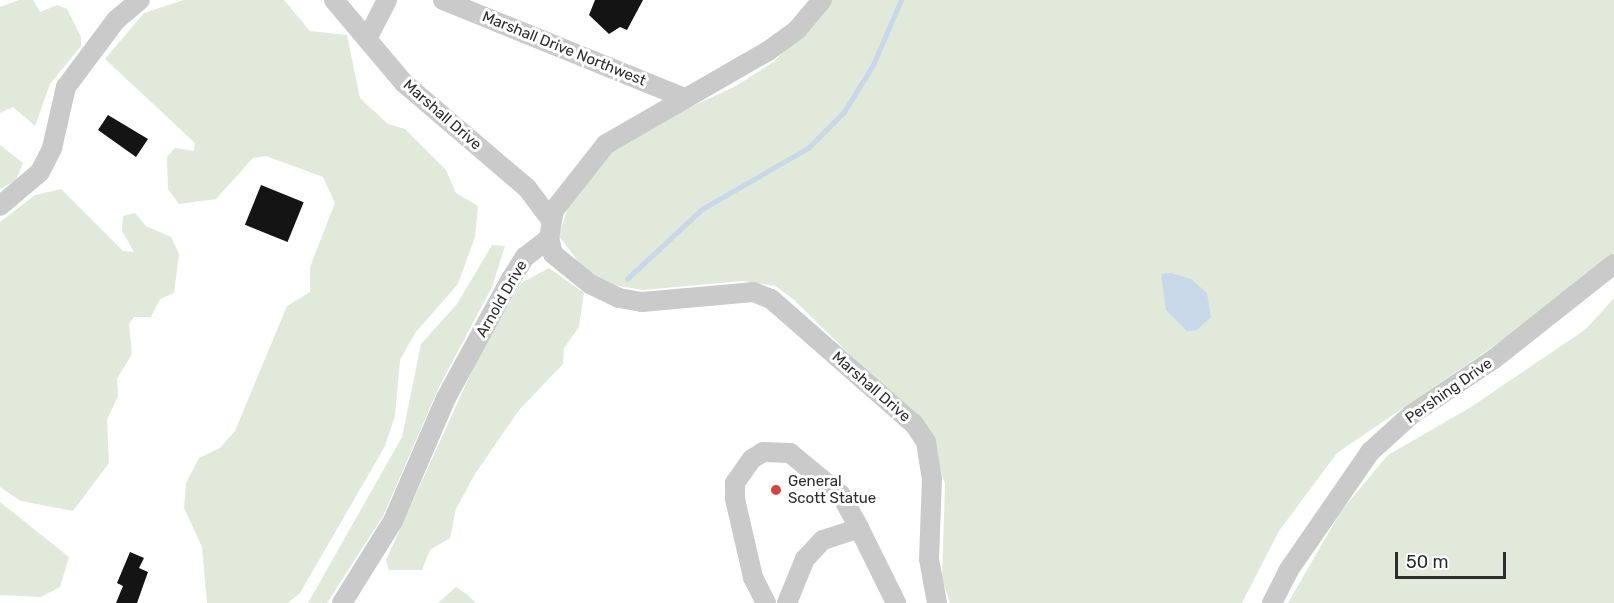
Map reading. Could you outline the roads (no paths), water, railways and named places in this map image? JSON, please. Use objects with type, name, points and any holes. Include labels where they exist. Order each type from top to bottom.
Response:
[{"type":"street","points":[[0,207],[40,172],[52,148],[66,87],[116,20],[140,0]]},
{"type":"street","name":"Marshall Drive","points":[[334,0],[404,83],[527,189],[550,229],[553,254],[590,284],[619,298],[642,302],[753,292],[771,299],[914,424],[926,442],[932,478],[929,559],[937,603]]},
{"type":"street","points":[[367,39],[387,0]]},
{"type":"street","name":"Marshall Drive Northwest","points":[[443,0],[684,98]]},
{"type":"street","name":"Arnold Drive","points":[[342,603],[393,521],[446,398],[511,279],[525,257],[550,229],[606,144],[775,46],[822,0]]},
{"type":"street","name":"Pershing Drive","points":[[1272,603],[1288,571],[1370,452],[1412,414],[1494,359],[1614,264]]},
{"type":"street","points":[[766,603],[753,577],[735,499],[735,483],[752,459],[763,452],[790,453],[842,495],[896,603]]},
{"type":"street","points":[[787,603],[805,559],[823,540],[859,528]]},
{"type":"water","points":[[1171,273],[1191,279],[1207,293],[1211,317],[1197,330],[1187,331],[1166,310],[1161,274]]},
{"type":"waterway","points":[[627,279],[702,209],[808,148],[844,112],[873,65],[901,0]]},
{"type":"place","name":"General Scott Statue","points":[[776,490]]}]
